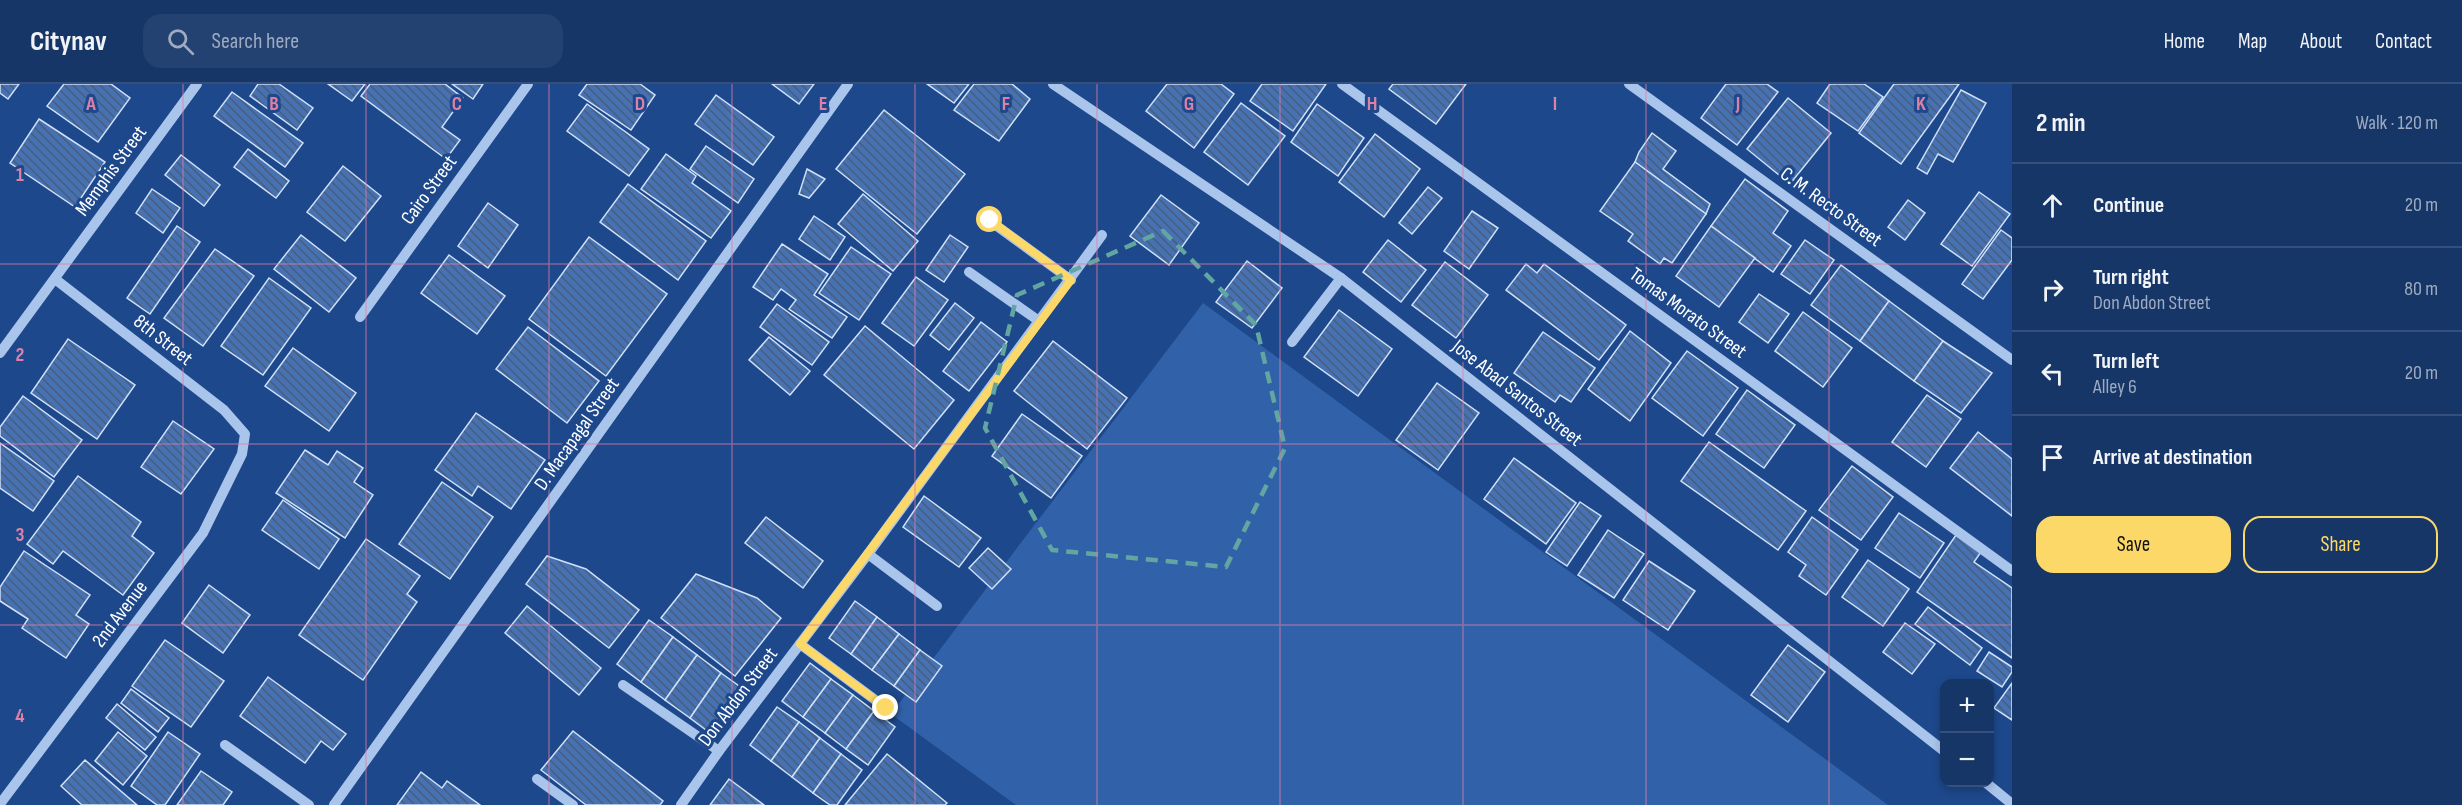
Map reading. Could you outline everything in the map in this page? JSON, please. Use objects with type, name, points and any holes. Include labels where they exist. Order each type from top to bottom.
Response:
[{"type":"street","name":"Memphis Street","points":[[0,353],[197,84]]},
{"type":"street","name":"Cairo Street","points":[[360,317],[528,84]]},
{"type":"street","name":"D. Macapagal Street","points":[[334,805],[848,84]]},
{"type":"street","name":"Jose Abad Santos Street","points":[[1053,84],[1341,278],[1940,748]]},
{"type":"street","name":"Tomas Morato Street","points":[[1342,84],[2012,571]]},
{"type":"street","name":"C. M. Recto Street","points":[[1629,84],[2012,360]]},
{"type":"street","points":[[990,220],[1071,280]]},
{"type":"street","name":"Don Abdon Street","points":[[681,805],[1102,235]]},
{"type":"street","points":[[969,272],[1040,321]]},
{"type":"street","points":[[1292,342],[1341,278]]},
{"type":"street","name":"8th Street","points":[[55,279],[224,410],[245,434]]},
{"type":"street","name":"2nd Avenue","points":[[0,804],[203,533],[242,454],[245,434]]},
{"type":"street","points":[[868,554],[937,606]]},
{"type":"street","points":[[800,644],[886,708]]},
{"type":"street","points":[[623,685],[719,751]]},
{"type":"street","points":[[225,745],[309,805]]},
{"type":"street","points":[[537,779],[573,805]]},
{"type":"street","points":[[1990,787],[2012,804]]},
{"type":"highlighted area","points":[[1163,231],[1256,325],[1285,448],[1226,567],[1052,550],[985,428],[1017,295]]},
{"type":"shaded area","points":[[1203,303],[1888,805],[1016,805],[891,714]]},
{"type":"building","points":[[0,84],[19,84],[8,99],[0,93]]},
{"type":"building","points":[[64,84],[111,84],[130,98],[98,142],[47,106]]},
{"type":"building","points":[[258,84],[279,84],[313,108],[297,130],[250,96]]},
{"type":"building","points":[[328,84],[365,84],[352,101]]},
{"type":"building","points":[[370,84],[445,84],[463,98],[442,127],[460,140],[446,159],[361,96]]},
{"type":"building","points":[[452,84],[483,84],[473,99]]},
{"type":"building","points":[[587,84],[640,84],[655,95],[631,130],[579,95]]},
{"type":"building","points":[[772,84],[814,84],[799,104]]},
{"type":"building","points":[[927,84],[969,84],[954,103]]},
{"type":"building","points":[[974,84],[1012,84],[1030,99],[999,141],[954,110]]},
{"type":"building","points":[[1167,84],[1221,84],[1234,94],[1194,148],[1146,111]]},
{"type":"building","points":[[1262,84],[1326,84],[1293,131],[1250,101]]},
{"type":"building","points":[[1393,84],[1466,84],[1436,124],[1389,89]]},
{"type":"building","points":[[1726,84],[1767,84],[1778,92],[1737,145],[1701,118]]},
{"type":"building","points":[[1830,84],[1864,84],[1883,97],[1858,131],[1817,103]]},
{"type":"building","points":[[1894,84],[1959,84],[1901,164],[1859,133]]},
{"type":"building","points":[[1961,90],[1986,103],[1953,162],[1938,154],[1927,174],[1917,168]]},
{"type":"building","points":[[232,92],[303,143],[285,167],[214,116]]},
{"type":"building","points":[[716,95],[774,137],[753,165],[695,124]]},
{"type":"building","points":[[1788,98],[1831,133],[1790,184],[1747,149]]},
{"type":"building","points":[[1241,103],[1285,136],[1248,185],[1204,152]]},
{"type":"building","points":[[587,104],[649,149],[629,176],[567,131]]},
{"type":"building","points":[[1317,104],[1364,138],[1338,176],[1291,142]]},
{"type":"building","points":[[884,110],[965,174],[917,234],[836,169]]},
{"type":"building","points":[[39,119],[105,162],[75,207],[10,163]]},
{"type":"building","points":[[1652,133],[1676,151],[1663,169],[1710,204],[1706,214],[1635,162]]},
{"type":"building","points":[[1375,134],[1420,169],[1384,217],[1339,182]]},
{"type":"building","points":[[706,146],[754,179],[738,203],[690,169]]},
{"type":"building","points":[[248,149],[289,181],[276,198],[234,167]]},
{"type":"building","points":[[666,154],[696,176],[692,183],[731,211],[711,238],[641,189]]},
{"type":"building","points":[[181,155],[220,185],[204,206],[165,175]]},
{"type":"building","points":[[1635,162],[1706,214],[1672,263],[1664,258],[1660,264],[1628,241],[1633,234],[1600,211]]},
{"type":"building","points":[[343,166],[381,196],[345,241],[307,212]]},
{"type":"building","points":[[807,169],[825,179],[809,198],[799,194]]},
{"type":"building","points":[[1745,179],[1788,211],[1773,233],[1791,246],[1773,272],[1711,226]]},
{"type":"building","points":[[628,184],[706,241],[678,280],[600,222]]},
{"type":"building","points":[[1428,187],[1442,198],[1412,234],[1399,223]]},
{"type":"building","points":[[152,189],[180,208],[163,233],[136,213]]},
{"type":"building","points":[[1979,192],[2010,214],[1972,266],[1941,244]]},
{"type":"building","points":[[863,194],[918,241],[893,271],[838,224]]},
{"type":"building","points":[[1161,195],[1199,223],[1169,265],[1130,236]]},
{"type":"building","points":[[1908,200],[1925,213],[1905,240],[1888,227]]},
{"type":"building","points":[[488,203],[518,225],[488,268],[458,246]]},
{"type":"building","points":[[1472,211],[1498,228],[1469,269],[1444,251]]},
{"type":"building","points":[[814,216],[845,237],[830,260],[799,239]]},
{"type":"building","points":[[177,226],[200,242],[150,314],[127,298]]},
{"type":"building","points":[[1711,226],[1755,258],[1719,307],[1676,276]]},
{"type":"building","points":[[2001,230],[2012,238],[2012,260],[1983,299],[1962,284]]},
{"type":"building","points":[[301,235],[356,278],[329,312],[274,269]]},
{"type":"building","points":[[950,235],[968,247],[944,282],[926,270]]},
{"type":"building","points":[[589,237],[667,294],[606,376],[529,319]]},
{"type":"building","points":[[1388,240],[1426,270],[1401,302],[1363,272]]},
{"type":"building","points":[[1805,240],[1834,260],[1810,294],[1781,274]]},
{"type":"building","points":[[782,244],[828,274],[814,295],[847,317],[832,338],[789,309],[796,300],[781,289],[773,300],[753,287]]},
{"type":"building","points":[[851,247],[891,274],[859,320],[819,293]]},
{"type":"building","points":[[215,249],[254,276],[203,346],[164,318]]},
{"type":"building","points":[[449,255],[505,296],[477,334],[421,293]]},
{"type":"building","points":[[1247,261],[1282,288],[1252,328],[1216,302]]},
{"type":"building","points":[[1445,262],[1488,295],[1456,338],[1412,305]]},
{"type":"building","points":[[1526,264],[1537,273],[1544,264],[1626,325],[1599,360],[1506,290]]},
{"type":"building","points":[[1841,265],[1889,301],[1860,341],[1811,305]]},
{"type":"building","points":[[916,277],[948,300],[914,346],[882,323]]},
{"type":"building","points":[[269,278],[311,308],[263,375],[221,346]]},
{"type":"building","points":[[1759,294],[1789,314],[1768,343],[1739,322]]},
{"type":"building","points":[[1889,301],[1943,341],[1914,381],[1860,341]]},
{"type":"building","points":[[955,303],[974,318],[949,350],[930,335]]},
{"type":"building","points":[[777,304],[829,342],[812,365],[760,327]]},
{"type":"building","points":[[1339,310],[1392,349],[1358,396],[1304,357]]},
{"type":"building","points":[[1803,312],[1852,348],[1823,387],[1775,351]]},
{"type":"building","points":[[981,322],[1007,342],[969,391],[943,371]]},
{"type":"building","points":[[865,326],[954,400],[914,449],[824,375]]},
{"type":"building","points":[[528,327],[599,381],[567,423],[496,369]]},
{"type":"building","points":[[1630,331],[1671,363],[1630,421],[1588,389]]},
{"type":"building","points":[[1543,332],[1595,368],[1571,402],[1560,395],[1555,402],[1514,373]]},
{"type":"building","points":[[769,337],[810,371],[790,395],[749,360]]},
{"type":"building","points":[[68,339],[135,385],[97,439],[31,393]]},
{"type":"building","points":[[1053,341],[1127,398],[1087,449],[1014,391]]},
{"type":"building","points":[[1943,341],[1992,373],[1961,413],[1914,381]]},
{"type":"building","points":[[293,348],[356,393],[329,431],[265,386]]},
{"type":"building","points":[[1687,351],[1738,388],[1703,436],[1652,398]]},
{"type":"building","points":[[1437,383],[1479,413],[1438,470],[1396,440]]},
{"type":"building","points":[[1747,390],[1795,425],[1764,468],[1716,434]]},
{"type":"building","points":[[1927,395],[1961,419],[1926,467],[1892,442]]},
{"type":"building","points":[[23,396],[82,440],[54,477],[0,436],[0,427]]},
{"type":"building","points":[[476,413],[545,460],[511,509],[478,486],[472,496],[435,470]]},
{"type":"building","points":[[1022,414],[1082,456],[1051,498],[992,456]]},
{"type":"building","points":[[173,421],[214,449],[181,494],[141,467]]},
{"type":"building","points":[[1978,432],[2012,459],[2012,516],[1950,468]]},
{"type":"building","points":[[1709,442],[1806,511],[1778,550],[1681,481]]},
{"type":"building","points":[[0,443],[54,481],[33,511],[0,488]]},
{"type":"building","points":[[305,450],[328,465],[337,451],[363,468],[354,482],[373,495],[345,538],[276,493]]},
{"type":"building","points":[[1514,458],[1576,503],[1546,544],[1484,499]]},
{"type":"building","points":[[1852,466],[1893,497],[1861,540],[1819,510]]},
{"type":"building","points":[[78,476],[141,522],[132,536],[154,553],[123,595],[63,551],[53,564],[27,544]]},
{"type":"building","points":[[442,482],[493,517],[450,579],[399,544]]},
{"type":"building","points":[[924,496],[981,538],[959,567],[903,527]]},
{"type":"building","points":[[283,500],[339,539],[319,569],[262,530]]},
{"type":"building","points":[[1580,502],[1601,516],[1567,566],[1546,552]]},
{"type":"building","points":[[1899,513],[1944,543],[1920,578],[1875,548]]},
{"type":"building","points":[[766,517],[823,561],[803,588],[745,543]]},
{"type":"building","points":[[1812,517],[1858,550],[1826,595],[1799,576],[1806,565],[1788,552]]},
{"type":"building","points":[[1608,530],[1644,554],[1614,598],[1578,575]]},
{"type":"building","points":[[1956,535],[1981,552],[1974,562],[2012,588],[2012,658],[1917,592]]},
{"type":"building","points":[[366,539],[420,576],[407,594],[417,602],[363,680],[299,635]]},
{"type":"building","points":[[988,548],[1011,569],[992,589],[969,568]]},
{"type":"building","points":[[24,551],[90,595],[76,615],[89,624],[66,658],[22,628],[28,619],[0,601],[0,587]]},
{"type":"building","points":[[547,556],[586,569],[639,610],[609,648],[526,584]]},
{"type":"building","points":[[1868,560],[1909,589],[1883,626],[1842,597]]},
{"type":"building","points":[[1649,561],[1695,591],[1668,630],[1623,600]]},
{"type":"building","points":[[696,574],[757,598],[781,618],[735,676],[661,618]]},
{"type":"building","points":[[209,585],[250,615],[223,653],[182,623]]},
{"type":"building","points":[[855,601],[877,617],[851,654],[829,638]]},
{"type":"building","points":[[527,606],[601,668],[579,695],[505,633]]},
{"type":"building","points":[[1928,607],[1982,648],[1970,665],[1915,624]]},
{"type":"building","points":[[877,617],[899,634],[872,670],[851,654]]},
{"type":"building","points":[[649,620],[673,637],[641,682],[617,664]]},
{"type":"building","points":[[1905,623],[1935,644],[1912,674],[1883,652]]},
{"type":"building","points":[[899,634],[920,650],[894,686],[872,670]]},
{"type":"building","points":[[673,637],[697,655],[665,700],[641,682]]},
{"type":"building","points":[[165,640],[224,681],[191,727],[132,686]]},
{"type":"building","points":[[1788,645],[1825,672],[1788,722],[1751,695]]},
{"type":"building","points":[[920,650],[942,666],[916,702],[894,686]]},
{"type":"building","points":[[1989,652],[2012,667],[2012,672],[2002,687],[1994,682],[1994,679],[1990,679],[1977,671]]},
{"type":"building","points":[[697,655],[721,673],[690,718],[665,700]]},
{"type":"building","points":[[810,663],[831,679],[803,717],[782,701]]},
{"type":"building","points":[[721,673],[746,691],[714,736],[690,718]]},
{"type":"building","points":[[268,677],[346,734],[333,750],[321,741],[305,763],[240,716]]},
{"type":"building","points":[[831,679],[853,695],[825,733],[803,717]]},
{"type":"building","points":[[2012,683],[2012,720],[1994,708]]},
{"type":"building","points":[[131,689],[169,718],[158,732],[121,703]]},
{"type":"building","points":[[853,695],[874,711],[846,749],[825,733]]},
{"type":"building","points":[[117,704],[156,737],[145,750],[106,718]]},
{"type":"building","points":[[777,707],[799,722],[771,761],[750,745]]},
{"type":"building","points":[[874,711],[895,727],[868,765],[846,749]]},
{"type":"building","points":[[799,722],[820,738],[792,777],[771,761]]},
{"type":"building","points":[[573,731],[663,801],[660,805],[586,805],[541,770]]},
{"type":"building","points":[[118,732],[147,756],[123,785],[95,761]]},
{"type":"building","points":[[168,732],[200,754],[165,805],[157,805],[131,786]]},
{"type":"building","points":[[820,738],[841,754],[813,793],[792,777]]},
{"type":"building","points":[[841,754],[862,770],[837,805],[830,805],[813,793]]},
{"type":"building","points":[[887,754],[947,803],[945,805],[845,805]]},
{"type":"building","points":[[85,760],[137,805],[82,805],[61,786]]},
{"type":"building","points":[[201,771],[232,792],[223,805],[177,805]]},
{"type":"building","points":[[421,772],[442,788],[447,781],[480,805],[397,805]]},
{"type":"building","points":[[729,779],[764,805],[710,805]]},
{"type":"route","points":[[886,708],[800,644],[1071,280],[990,220]]}]
